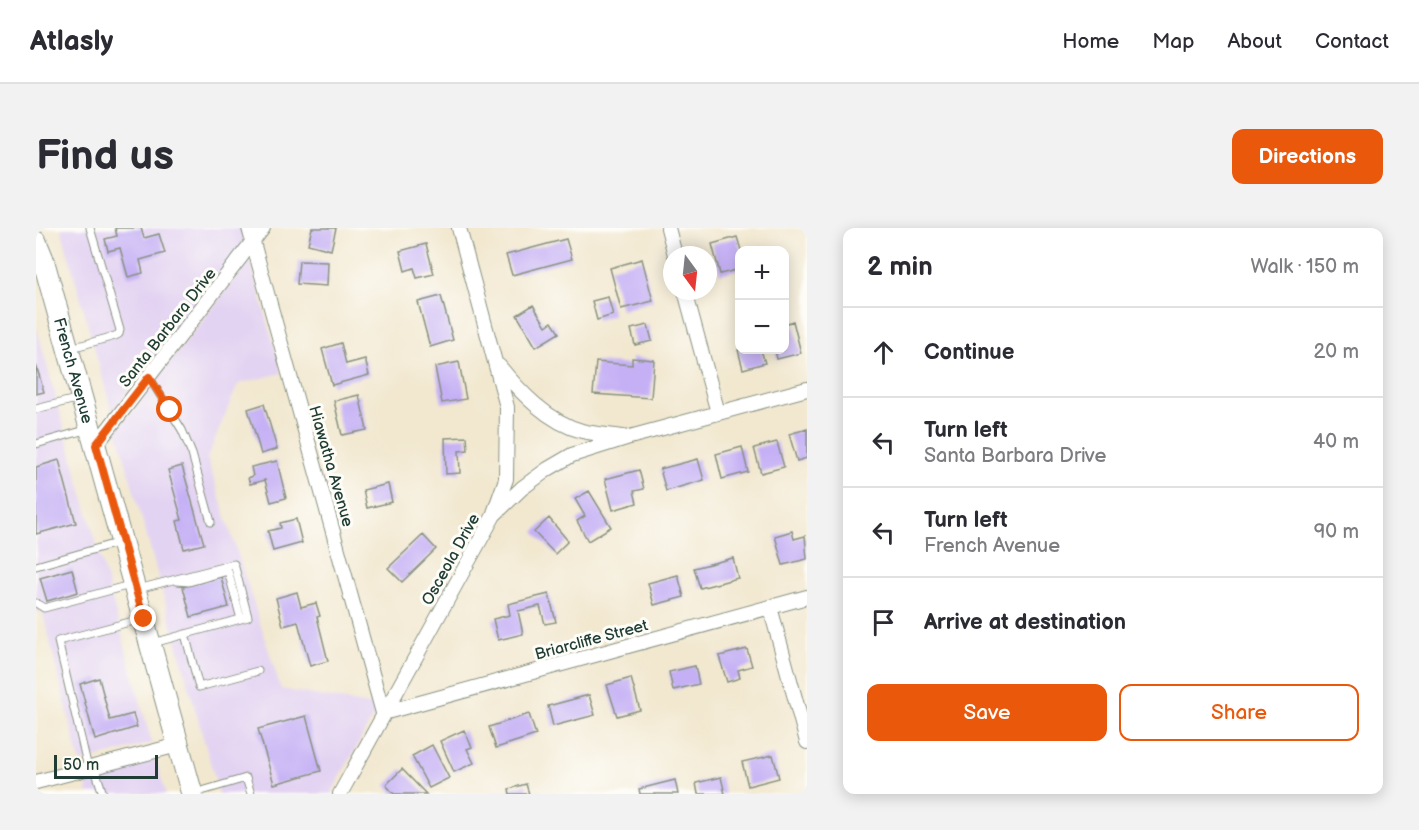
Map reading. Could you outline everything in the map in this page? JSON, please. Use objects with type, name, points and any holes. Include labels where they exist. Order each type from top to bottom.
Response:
[{"type":"main road","name":"French Avenue","points":[[39,228],[40,250],[83,397],[192,794]]},
{"type":"street","name":"Hiawatha Avenue","points":[[249,228],[383,713]]},
{"type":"street","name":"Santa Barbara Drive","points":[[94,437],[149,377],[263,228]]},
{"type":"street","points":[[459,228],[507,408],[506,479],[494,515]]},
{"type":"street","points":[[668,228],[673,246]]},
{"type":"street","points":[[687,300],[718,413]]},
{"type":"street","points":[[496,362],[532,403],[558,420],[580,431],[626,438]]},
{"type":"street","name":"Osceola Drive","points":[[340,794],[494,515],[522,489],[548,469],[572,455],[807,389]]},
{"type":"street","name":"Briarcliffe Street","points":[[383,713],[807,597]]},
{"type":"street","points":[[770,607],[807,742]]},
{"type":"street","points":[[36,782],[178,745]]},
{"type":"lane","points":[[69,349],[116,336],[120,330],[90,228]]},
{"type":"lane","points":[[149,377],[182,430],[192,454],[212,522]]},
{"type":"lane","points":[[36,409],[83,397]]},
{"type":"lane","points":[[36,444],[94,437]]},
{"type":"lane","points":[[36,566],[123,541]]},
{"type":"lane","points":[[36,603],[44,609],[234,564],[248,617],[150,643]]},
{"type":"lane","points":[[103,794],[91,767],[58,641],[144,619]]},
{"type":"lane","points":[[185,634],[199,687],[258,671]]},
{"type":"lane","points":[[192,794],[246,778],[251,794]]},
{"type":"shaded area","points":[[61,228],[241,228],[245,241],[112,412]]},
{"type":"shaded area","points":[[250,259],[282,373],[238,384],[207,458],[281,689],[374,706],[376,711],[331,794],[219,794],[117,430]]},
{"type":"shaded area","points":[[36,326],[152,743],[80,762],[42,610],[36,612]]},
{"type":"shaded area","points":[[156,759],[166,794],[88,794],[84,777]]},
{"type":"building","points":[[115,228],[141,228],[144,238],[159,234],[165,253],[140,260],[143,273],[128,277],[120,248],[108,251],[105,239],[117,236]]},
{"type":"building","points":[[312,228],[336,228],[331,250],[308,244]]},
{"type":"building","points":[[737,237],[740,246],[735,246],[735,270],[720,274],[717,246],[712,244]]},
{"type":"building","points":[[566,239],[572,259],[512,275],[506,255]]},
{"type":"building","points":[[426,244],[434,274],[417,278],[414,268],[405,271],[400,251]]},
{"type":"building","points":[[642,259],[653,301],[621,309],[610,268]]},
{"type":"building","points":[[299,261],[328,262],[327,286],[297,284]]},
{"type":"building","points":[[441,296],[453,340],[430,347],[418,302]]},
{"type":"building","points":[[608,297],[613,315],[597,320],[592,301]]},
{"type":"building","points":[[533,305],[546,326],[552,322],[559,333],[536,347],[517,315]]},
{"type":"building","points":[[793,321],[801,353],[777,359],[776,354],[789,354],[789,322]]},
{"type":"building","points":[[648,325],[652,341],[635,345],[631,329]]},
{"type":"building","points":[[341,343],[346,364],[365,359],[369,375],[332,385],[322,349]]},
{"type":"building","points":[[739,354],[762,354],[765,363],[743,369]]},
{"type":"building","points":[[632,358],[654,360],[651,398],[593,394],[596,362],[632,365]]},
{"type":"building","points":[[459,362],[466,399],[442,403],[435,367]]},
{"type":"building","points":[[36,365],[44,392],[36,394]]},
{"type":"building","points":[[359,395],[367,430],[342,435],[334,401]]},
{"type":"building","points":[[264,404],[277,449],[261,454],[248,409]]},
{"type":"building","points":[[807,429],[807,458],[797,461],[789,434]]},
{"type":"building","points":[[467,437],[468,450],[459,451],[460,473],[446,474],[445,438]]},
{"type":"building","points":[[777,442],[784,467],[761,473],[754,448]]},
{"type":"building","points":[[742,447],[748,472],[722,479],[716,454]]},
{"type":"building","points":[[698,459],[704,480],[666,491],[660,469]]},
{"type":"building","points":[[59,460],[76,523],[36,534],[36,467]]},
{"type":"building","points":[[277,461],[286,498],[271,502],[265,480],[250,484],[248,478],[253,476],[251,467]]},
{"type":"building","points":[[182,466],[204,544],[184,549],[177,521],[182,520],[168,470]]},
{"type":"building","points":[[639,470],[644,489],[634,491],[637,503],[613,510],[605,479]]},
{"type":"building","points":[[388,484],[392,502],[367,508],[363,490]]},
{"type":"building","points":[[589,491],[611,527],[588,541],[577,521],[585,516],[575,499]]},
{"type":"building","points":[[549,518],[568,541],[555,554],[534,532]]},
{"type":"building","points":[[296,519],[302,543],[273,551],[268,531],[281,528],[280,523]]},
{"type":"building","points":[[792,531],[794,539],[805,536],[807,559],[783,565],[775,536]]},
{"type":"building","points":[[423,535],[436,549],[402,582],[388,568]]},
{"type":"building","points":[[733,558],[738,578],[700,588],[694,568]]},
{"type":"building","points":[[72,569],[78,592],[47,601],[40,578]]},
{"type":"building","points":[[678,575],[684,597],[654,605],[648,583]]},
{"type":"building","points":[[221,577],[229,607],[191,617],[183,587]]},
{"type":"building","points":[[297,592],[301,607],[316,603],[320,616],[317,617],[328,661],[310,666],[298,622],[283,626],[276,598]]},
{"type":"building","points":[[549,594],[556,622],[545,624],[540,606],[518,611],[523,634],[498,640],[493,619],[510,615],[508,604]]},
{"type":"building","points":[[747,649],[752,666],[738,670],[740,678],[727,682],[719,656]]},
{"type":"building","points":[[695,666],[699,684],[673,690],[669,672]]},
{"type":"building","points":[[99,678],[110,720],[133,714],[137,727],[95,740],[80,684]]},
{"type":"building","points":[[631,678],[640,710],[617,716],[607,685]]},
{"type":"building","points":[[589,695],[595,715],[553,726],[548,706]]},
{"type":"building","points":[[529,714],[536,735],[496,748],[489,727]]},
{"type":"building","points":[[306,716],[321,771],[274,784],[258,729]]},
{"type":"building","points":[[464,730],[472,747],[467,749],[474,763],[454,772],[440,741]]},
{"type":"building","points":[[432,745],[449,778],[429,788],[412,756]]},
{"type":"building","points":[[773,755],[779,778],[748,786],[742,762]]},
{"type":"building","points":[[402,769],[426,794],[394,794],[386,785]]},
{"type":"building","points":[[721,777],[725,794],[698,794],[696,783]]},
{"type":"building","points":[[675,780],[678,794],[640,794],[639,789]]},
{"type":"building","points":[[526,784],[529,794],[510,794],[509,789]]},
{"type":"route","points":[[144,619],[96,445],[149,377],[170,410]]}]
